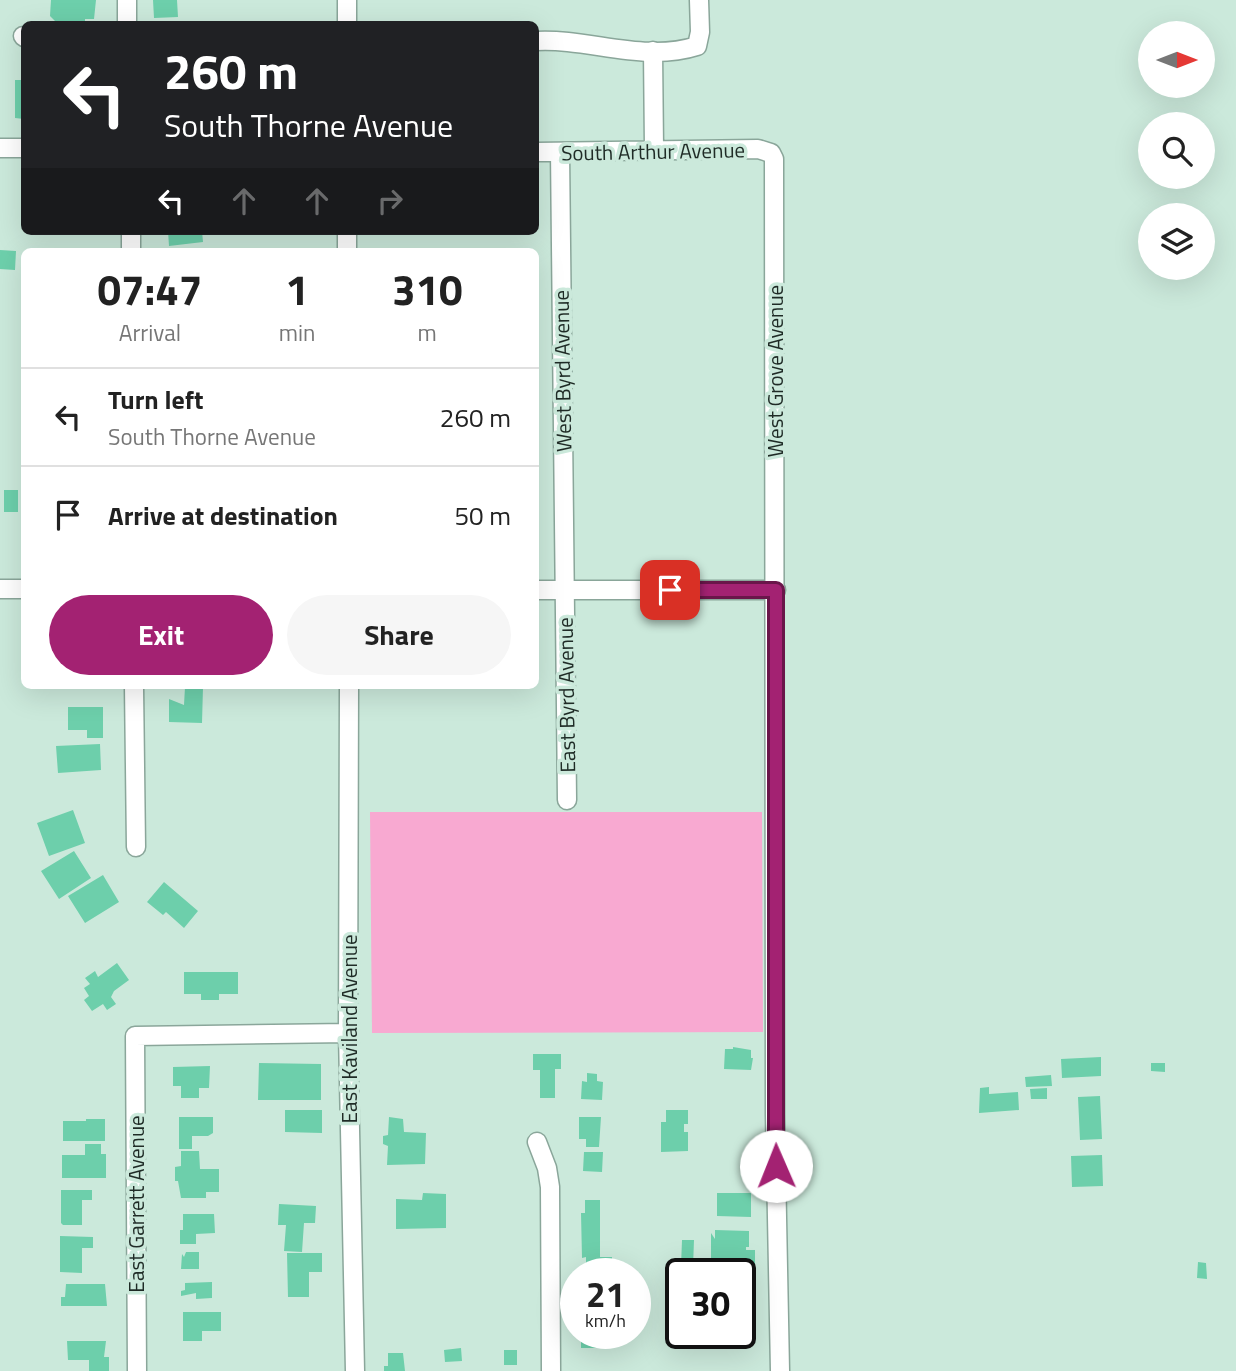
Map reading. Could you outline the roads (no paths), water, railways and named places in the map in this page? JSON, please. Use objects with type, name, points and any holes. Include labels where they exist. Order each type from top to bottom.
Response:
[{"type":"street","points":[[127,0],[127,21]]},
{"type":"street","points":[[347,0],[347,21]]},
{"type":"street","points":[[539,41],[562,41],[630,51],[685,50],[697,46],[700,32],[699,0]]},
{"type":"street","points":[[653,51],[654,149]]},
{"type":"street","points":[[0,148],[21,148]]},
{"type":"street","name":"South Arthur Avenue","points":[[539,152],[758,149],[771,153]]},
{"type":"street","name":"West Byrd Avenue","points":[[560,152],[565,590]]},
{"type":"street","name":"West Grove Avenue","points":[[771,153],[774,159],[776,590],[775,1115],[780,1371]]},
{"type":"street","points":[[0,589],[21,589]]},
{"type":"street","points":[[539,590],[776,590]]},
{"type":"street","name":"East Byrd Avenue","points":[[565,590],[567,800]]},
{"type":"street","points":[[134,689],[136,846]]},
{"type":"street","name":"East Kaviland Avenue","points":[[349,689],[348,1033],[355,1371]]},
{"type":"street","name":"East Garrett Avenue","points":[[137,1371],[135,1036],[348,1033]]},
{"type":"street","points":[[537,1142],[547,1168],[550,1187],[551,1371]]}]
